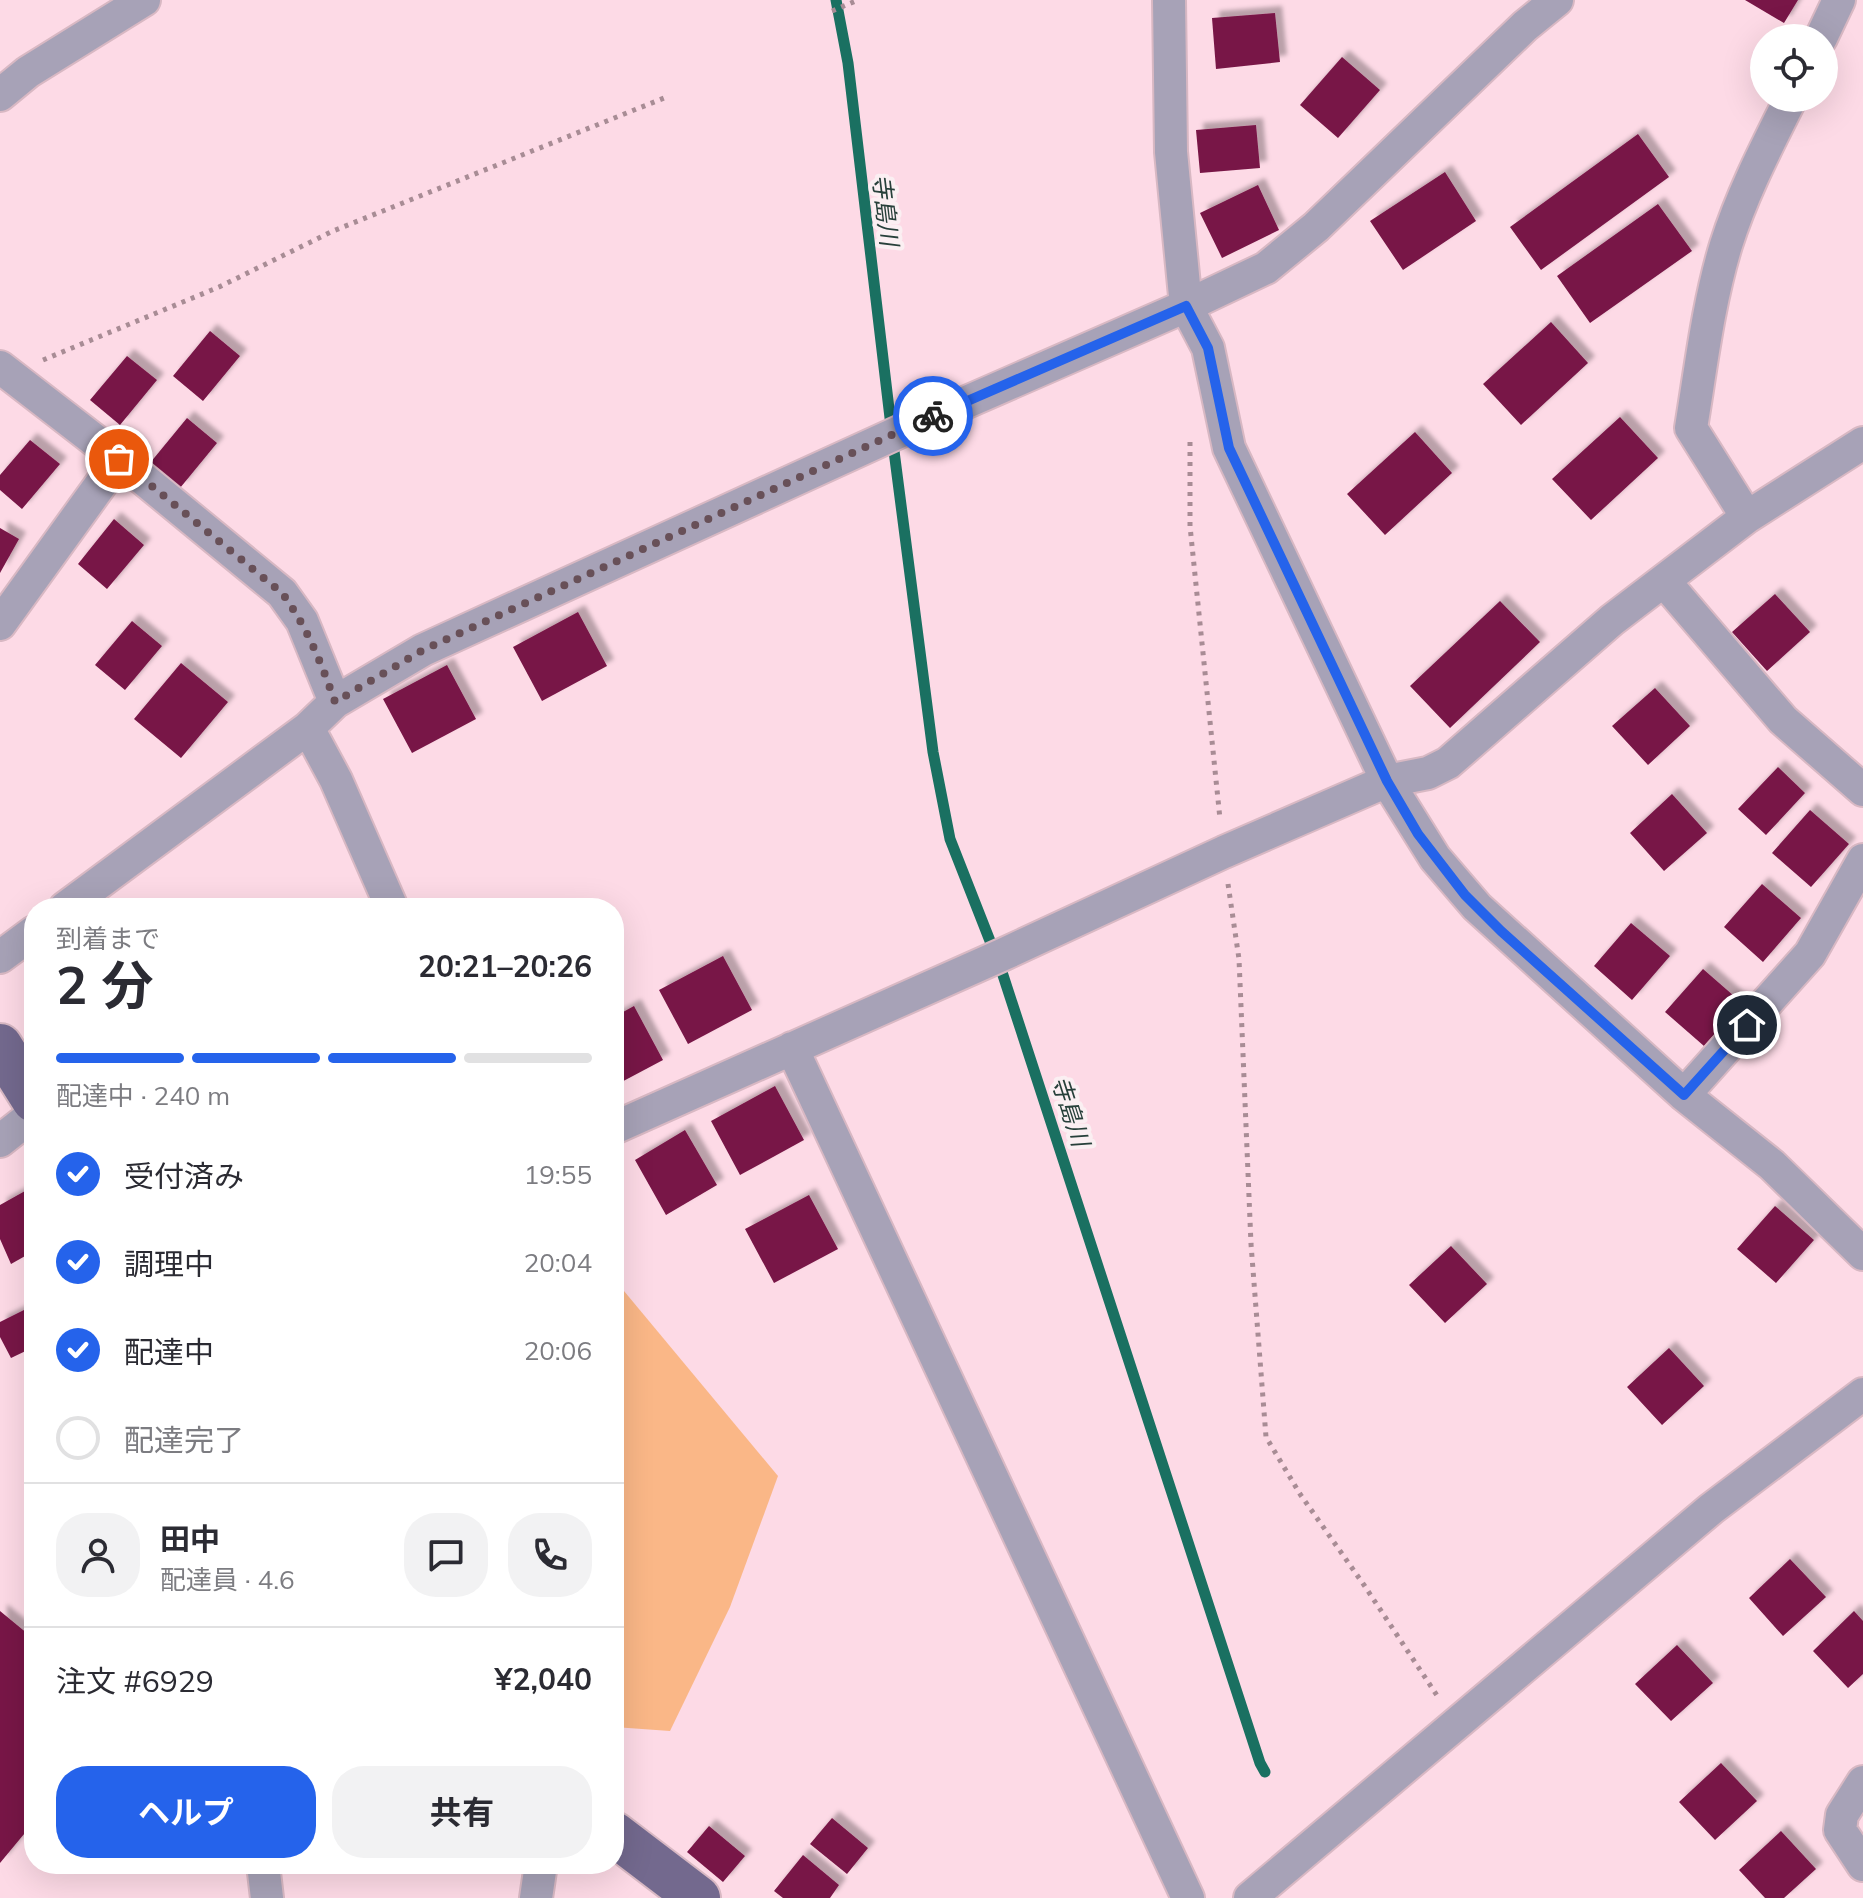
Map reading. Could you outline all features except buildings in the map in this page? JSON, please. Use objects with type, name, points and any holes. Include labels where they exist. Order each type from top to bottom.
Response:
[{"type":"main road","points":[[0,1046],[24,1084]]},
{"type":"main road","points":[[624,1842],[698,1898]]},
{"type":"street","points":[[0,95],[28,72],[144,0]]},
{"type":"street","points":[[1169,0],[1171,152],[1186,306],[1208,348],[1229,448],[1387,781],[1418,834],[1461,891],[1501,931],[1684,1095],[1772,1165],[1863,1254]]},
{"type":"street","points":[[78,898],[308,728],[335,702],[423,650],[1266,268],[1316,227],[1525,26],[1557,0]]},
{"type":"street","points":[[1828,24],[1839,0]]},
{"type":"street","points":[[1747,517],[1691,428],[1726,246],[1756,168],[1784,112]]},
{"type":"street","points":[[4,371],[119,459],[282,593],[302,621],[335,702]]},
{"type":"street","points":[[624,1124],[1224,852],[1387,781],[1428,773],[1448,763],[1612,620],[1747,517],[1863,443]]},
{"type":"street","points":[[0,624],[119,459]]},
{"type":"street","points":[[1664,581],[1783,720],[1863,790]]},
{"type":"street","points":[[308,728],[336,780],[388,898]]},
{"type":"street","points":[[1684,1095],[1810,954],[1863,860]]},
{"type":"street","points":[[0,957],[24,939]]},
{"type":"street","points":[[792,1048],[1188,1898]]},
{"type":"street","points":[[0,1141],[24,1122]]},
{"type":"street","points":[[1250,1898],[1711,1509],[1863,1394]]},
{"type":"street","points":[[1863,1782],[1842,1815],[1840,1830],[1863,1865]]},
{"type":"street","points":[[264,1874],[267,1898]]},
{"type":"street","points":[[536,1898],[540,1874]]},
{"type":"path","points":[[832,11],[858,0]]},
{"type":"path","points":[[4,371],[219,287],[333,231],[669,96]]},
{"type":"path","points":[[1190,433],[1190,526],[1224,852],[1239,959],[1251,1244],[1266,1437],[1300,1494],[1455,1724]]},
{"type":"shaded area","points":[[624,1291],[778,1476],[730,1607],[670,1731],[624,1728]]},
{"type":"waterway","name":"寺島川","points":[[836,0],[848,63],[891,426]]},
{"type":"waterway","name":"寺島川","points":[[894,451],[933,752],[950,839],[1001,969],[1265,1772]]},
{"type":"way so far","points":[[119,459],[282,593],[302,621],[335,702],[423,650],[933,416]]},
{"type":"route","points":[[933,416],[1186,306],[1208,348],[1229,448],[1387,781],[1418,834],[1454,883],[1501,931],[1684,1095],[1747,1025]]}]
